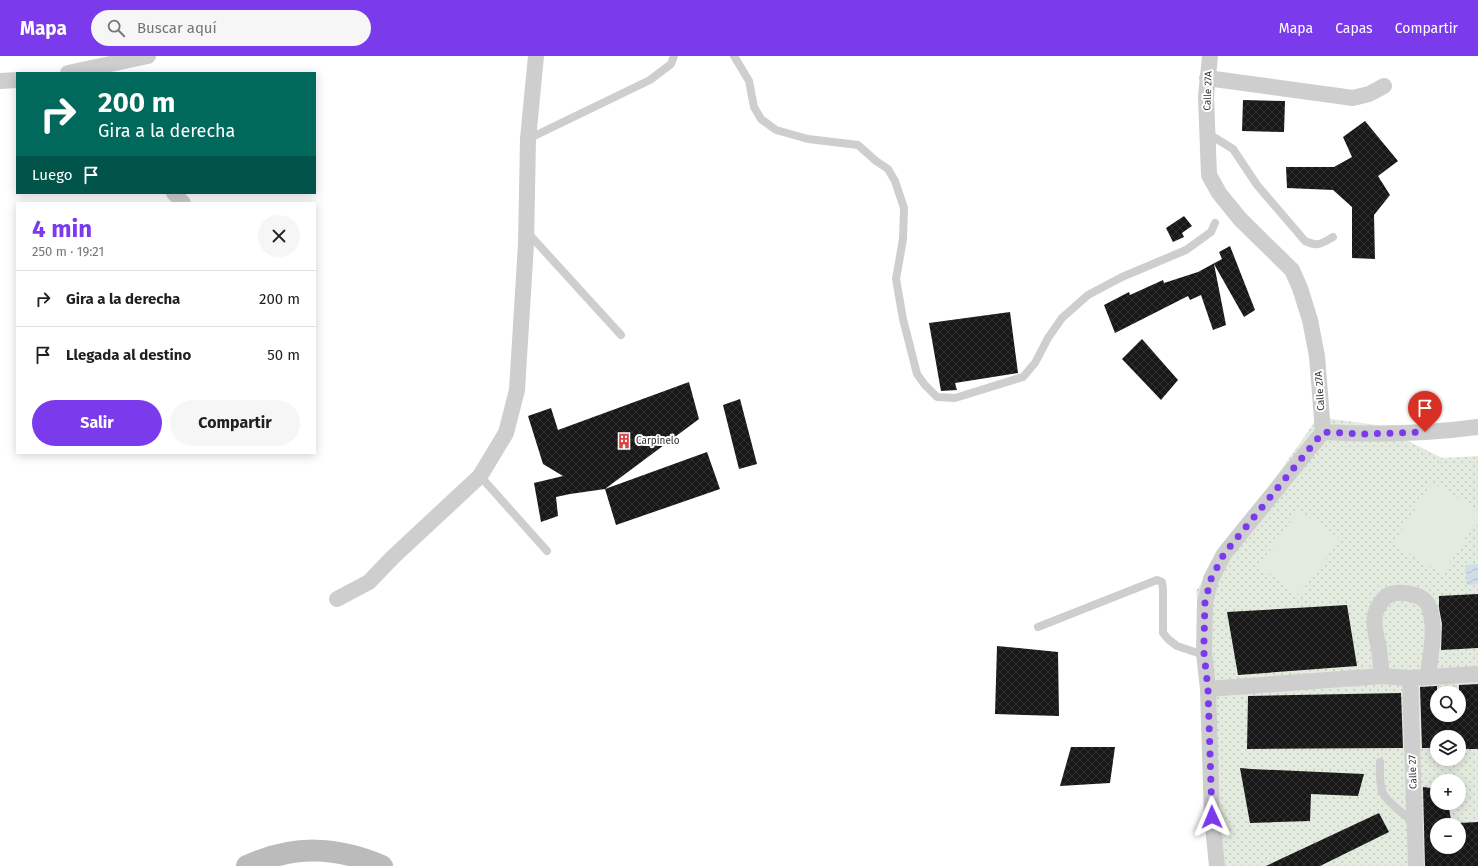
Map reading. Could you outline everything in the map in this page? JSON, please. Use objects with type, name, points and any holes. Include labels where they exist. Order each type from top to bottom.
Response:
[{"type":"street","points":[[73,72],[148,56]]},
{"type":"street","points":[[337,598],[369,582],[392,558],[480,476],[506,433],[517,390],[526,231],[528,139],[536,56]]},
{"type":"street","name":"Calle 27A","points":[[1210,56],[1207,78],[1207,133],[1210,175],[1219,193],[1240,219],[1292,270],[1300,288],[1310,320],[1317,356],[1323,432]]},
{"type":"street","points":[[1207,78],[1353,98],[1369,94],[1384,86]]},
{"type":"street","points":[[0,81],[16,80]]},
{"type":"street","points":[[175,194],[182,202]]},
{"type":"street","points":[[1217,866],[1212,817],[1208,689],[1204,653],[1205,602],[1211,579],[1224,554],[1323,432],[1371,434],[1440,431],[1478,427]]},
{"type":"street","points":[[1382,676],[1375,632],[1375,616],[1381,602],[1390,594],[1405,593],[1420,598],[1429,605],[1432,621],[1432,644],[1428,677]]},
{"type":"street","points":[[1208,689],[1382,676],[1410,678],[1478,674]]},
{"type":"street","name":"Calle 27","points":[[1410,678],[1416,866]]},
{"type":"street","points":[[247,866],[286,852],[312,850],[365,858],[382,866]]},
{"type":"lane","points":[[528,139],[650,80],[671,64],[674,56]]},
{"type":"lane","points":[[734,56],[749,81],[754,107],[761,119],[776,130],[808,139],[858,145],[876,161],[888,169],[895,181],[904,208],[903,238],[896,279],[903,319],[917,374],[937,397],[956,398],[1023,376],[1035,363],[1048,338],[1062,318],[1088,295],[1122,277],[1186,250],[1211,232],[1215,223]]},
{"type":"lane","points":[[1207,133],[1233,149],[1257,185],[1305,241],[1313,244],[1321,244],[1333,237]]},
{"type":"lane","points":[[526,231],[621,335]]},
{"type":"lane","points":[[480,476],[547,551]]},
{"type":"lane","points":[[1038,627],[1157,580],[1162,582],[1163,589],[1163,633],[1177,646],[1198,653],[1204,653]]},
{"type":"lane","points":[[1380,762],[1382,792],[1397,809],[1415,823]]},
{"type":"shaded area","points":[[1318,417],[1376,425],[1442,458],[1478,456],[1478,866],[1222,866],[1215,715],[1196,591]]},
{"type":"shaded area","points":[[1432,482],[1478,510],[1478,518],[1443,574],[1393,544]]},
{"type":"shaded area","points":[[1299,510],[1340,539],[1299,595],[1259,566]]},
{"type":"water","points":[[1478,564],[1478,584],[1467,585],[1465,565]]},
{"type":"building","points":[[1243,100],[1285,101],[1284,132],[1242,131]]},
{"type":"building","points":[[1365,121],[1398,161],[1378,176],[1390,195],[1374,215],[1375,259],[1352,258],[1352,207],[1333,190],[1287,188],[1286,167],[1334,167],[1352,157],[1343,137]]},
{"type":"building","points":[[1184,216],[1192,226],[1182,233],[1184,237],[1173,242],[1166,228]]},
{"type":"building","points":[[1230,246],[1255,310],[1244,317],[1214,264],[1226,325],[1213,330],[1201,295],[1190,300],[1188,296],[1115,333],[1104,305],[1129,292],[1130,295],[1163,280],[1164,283],[1198,272],[1222,259],[1219,252]]},
{"type":"building","points":[[1010,312],[1018,373],[955,383],[957,390],[941,391],[929,323]]},
{"type":"building","points":[[1142,339],[1178,380],[1161,400],[1122,359]]},
{"type":"building","name":"Carpinelo","points":[[689,382],[699,419],[605,489],[556,497],[558,516],[541,522],[534,483],[563,476],[543,464],[528,416],[551,408],[558,430]]},
{"type":"building","points":[[740,399],[757,464],[739,469],[723,405]]},
{"type":"building","points":[[707,452],[720,489],[616,525],[605,489]]},
{"type":"building","points":[[1478,594],[1478,648],[1441,650],[1442,624],[1439,608],[1439,596]]},
{"type":"building","points":[[1347,605],[1357,666],[1238,675],[1227,612]]},
{"type":"building","points":[[997,646],[1058,652],[1059,716],[995,714]]},
{"type":"building","points":[[1478,684],[1478,749],[1466,749],[1466,730],[1430,730],[1430,748],[1422,748],[1420,687],[1430,686],[1430,722],[1466,722],[1466,686],[1459,685]]},
{"type":"building","points":[[1401,693],[1403,748],[1247,749],[1248,696]]},
{"type":"building","points":[[1071,747],[1115,747],[1110,783],[1060,786]]},
{"type":"building","points":[[1240,768],[1364,774],[1358,796],[1311,794],[1310,821],[1250,823]]},
{"type":"building","points":[[1423,787],[1430,788],[1430,810],[1449,810],[1451,818],[1430,818],[1430,854],[1466,854],[1466,823],[1478,822],[1478,866],[1425,866]]},
{"type":"building","points":[[1379,813],[1389,832],[1320,866],[1266,866]]},
{"type":"place","name":"Carpinelo","points":[[624,441]]},
{"type":"route","points":[[1212,817],[1208,689],[1204,653],[1205,602],[1211,579],[1224,554],[1323,432],[1363,434],[1425,432]]}]
